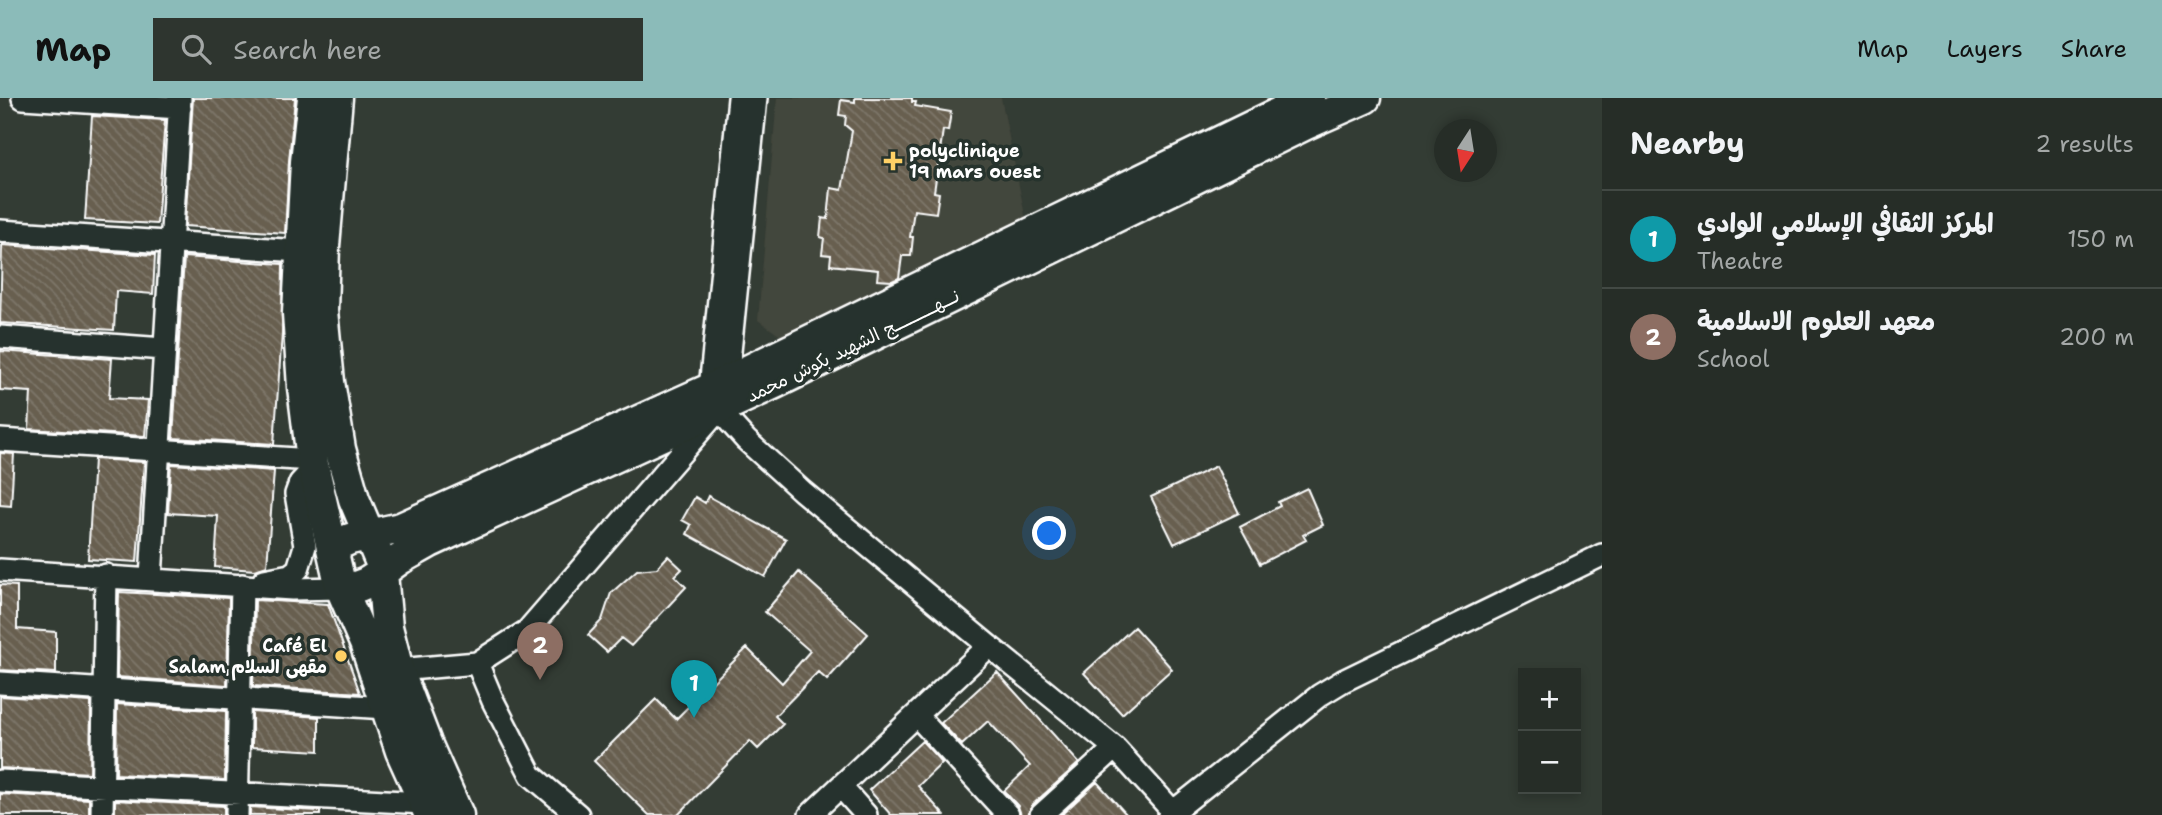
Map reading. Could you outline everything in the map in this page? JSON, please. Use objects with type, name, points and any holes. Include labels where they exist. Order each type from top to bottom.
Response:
[{"type":"street","points":[[23,98],[180,103],[151,578]]},
{"type":"street","points":[[0,780],[237,793],[427,809],[386,708],[365,643],[341,588],[313,464],[303,387],[299,326],[300,251],[313,98]]},
{"type":"street","points":[[337,98],[324,246],[322,311],[328,382],[341,449],[358,511],[379,555],[387,627],[398,670],[458,815]]},
{"type":"street","points":[[739,98],[723,395],[746,440],[802,491],[1115,748],[1172,814],[1331,688],[1602,555]]},
{"type":"street","points":[[398,670],[477,663],[527,631],[723,395],[755,98]]},
{"type":"street","name":"نـــهـــــــــــج الشهيد بكوش محمد","points":[[341,588],[361,587],[430,542],[1310,98]]},
{"type":"street","name":"نـــهـــــــــــج الشهيد بكوش محمد","points":[[332,547],[350,538],[401,528],[723,395],[1365,98]]},
{"type":"street","points":[[0,231],[300,251]]},
{"type":"street","points":[[0,337],[164,349]]},
{"type":"street","points":[[0,440],[158,450],[313,464]]},
{"type":"street","points":[[242,585],[290,575],[298,569],[305,546],[296,494],[313,464]]},
{"type":"street","points":[[0,570],[292,589],[341,588]]},
{"type":"street","points":[[102,815],[106,575]]},
{"type":"street","points":[[237,815],[242,585]]},
{"type":"street","points":[[810,815],[989,646]]},
{"type":"street","points":[[477,663],[531,775],[578,815]]},
{"type":"street","points":[[0,683],[386,708]]},
{"type":"street","points":[[916,715],[1008,815]]},
{"type":"street","points":[[1041,815],[1115,748]]},
{"type":"street","points":[[841,787],[866,815]]},
{"type":"shaded area","name":"polyclinique 19 mars ouest","points":[[777,98],[1001,98],[1027,225],[786,340],[758,320]]},
{"type":"building","points":[[193,98],[295,98],[285,233],[185,226]]},
{"type":"building","points":[[855,98],[912,98],[912,102],[916,102],[915,106],[951,112],[948,131],[943,130],[934,192],[939,193],[936,213],[914,210],[910,237],[913,237],[911,256],[902,256],[899,278],[892,281],[877,280],[878,270],[830,265],[831,255],[822,254],[822,218],[828,219],[831,188],[842,190],[852,131],[845,125],[846,116],[839,115],[841,100],[855,102]]},
{"type":"building","points":[[92,116],[165,120],[157,224],[85,220]]},
{"type":"building","points":[[2,245],[155,255],[153,294],[116,291],[114,330],[0,323]]},
{"type":"building","points":[[184,257],[283,264],[282,334],[274,444],[173,438]]},
{"type":"building","points":[[0,351],[112,359],[109,398],[148,400],[145,436],[29,429],[31,392],[0,390]]},
{"type":"building","points":[[0,453],[14,454],[11,506],[0,505]]},
{"type":"building","points":[[94,459],[144,462],[137,562],[88,559]]},
{"type":"building","points":[[171,464],[274,471],[267,566],[255,570],[215,567],[218,516],[168,513]]},
{"type":"building","points":[[1216,466],[1239,513],[1174,544],[1151,497]]},
{"type":"building","points":[[1307,488],[1323,525],[1303,535],[1306,540],[1260,564],[1240,527],[1280,506],[1278,502]]},
{"type":"building","points":[[708,496],[786,539],[765,577],[687,534],[691,525],[682,520],[695,497],[705,503]]},
{"type":"building","points":[[668,556],[682,569],[675,576],[686,587],[631,646],[621,638],[607,652],[588,635],[602,620],[611,593],[637,570],[657,568]]},
{"type":"building","points":[[799,572],[868,634],[827,680],[818,672],[775,716],[783,724],[758,749],[750,741],[678,815],[649,815],[594,761],[656,699],[676,719],[747,648],[782,683],[810,651],[765,612]]},
{"type":"building","points":[[0,585],[17,586],[17,629],[56,632],[56,673],[0,670]]},
{"type":"building","points":[[119,592],[229,598],[227,685],[117,677]]},
{"type":"building","points":[[255,600],[328,604],[360,693],[253,686]]},
{"type":"building","points":[[1134,627],[1172,669],[1122,714],[1084,673]]},
{"type":"building","points":[[997,672],[1079,763],[1032,805],[1028,815],[1021,815],[1018,806],[1004,791],[1030,766],[988,721],[962,745],[941,723]]},
{"type":"building","points":[[0,696],[91,702],[90,773],[0,768]]},
{"type":"building","points":[[117,704],[226,711],[225,780],[116,774]]},
{"type":"building","points":[[252,712],[319,717],[319,751],[252,747]]},
{"type":"building","points":[[922,741],[942,763],[918,786],[944,815],[891,815],[869,790]]},
{"type":"building","points":[[1097,782],[1127,815],[1061,815]]},
{"type":"building","points":[[0,794],[89,799],[89,815],[0,815]]},
{"type":"building","points":[[115,800],[224,806],[224,815],[115,815]]},
{"type":"building","points":[[250,807],[320,811],[320,815],[250,815]]},
{"type":"place","name":"polyclinique 19 mars ouest","points":[[893,161]]},
{"type":"place","name":"Café El Salam,مقهى السلام","points":[[341,656]]},
{"type":"place","name":"معهد العلوم الاسلامية","points":[[540,680]]},
{"type":"place","name":"المركز الثقافي الإسلامي الوادي","points":[[694,718]]}]
